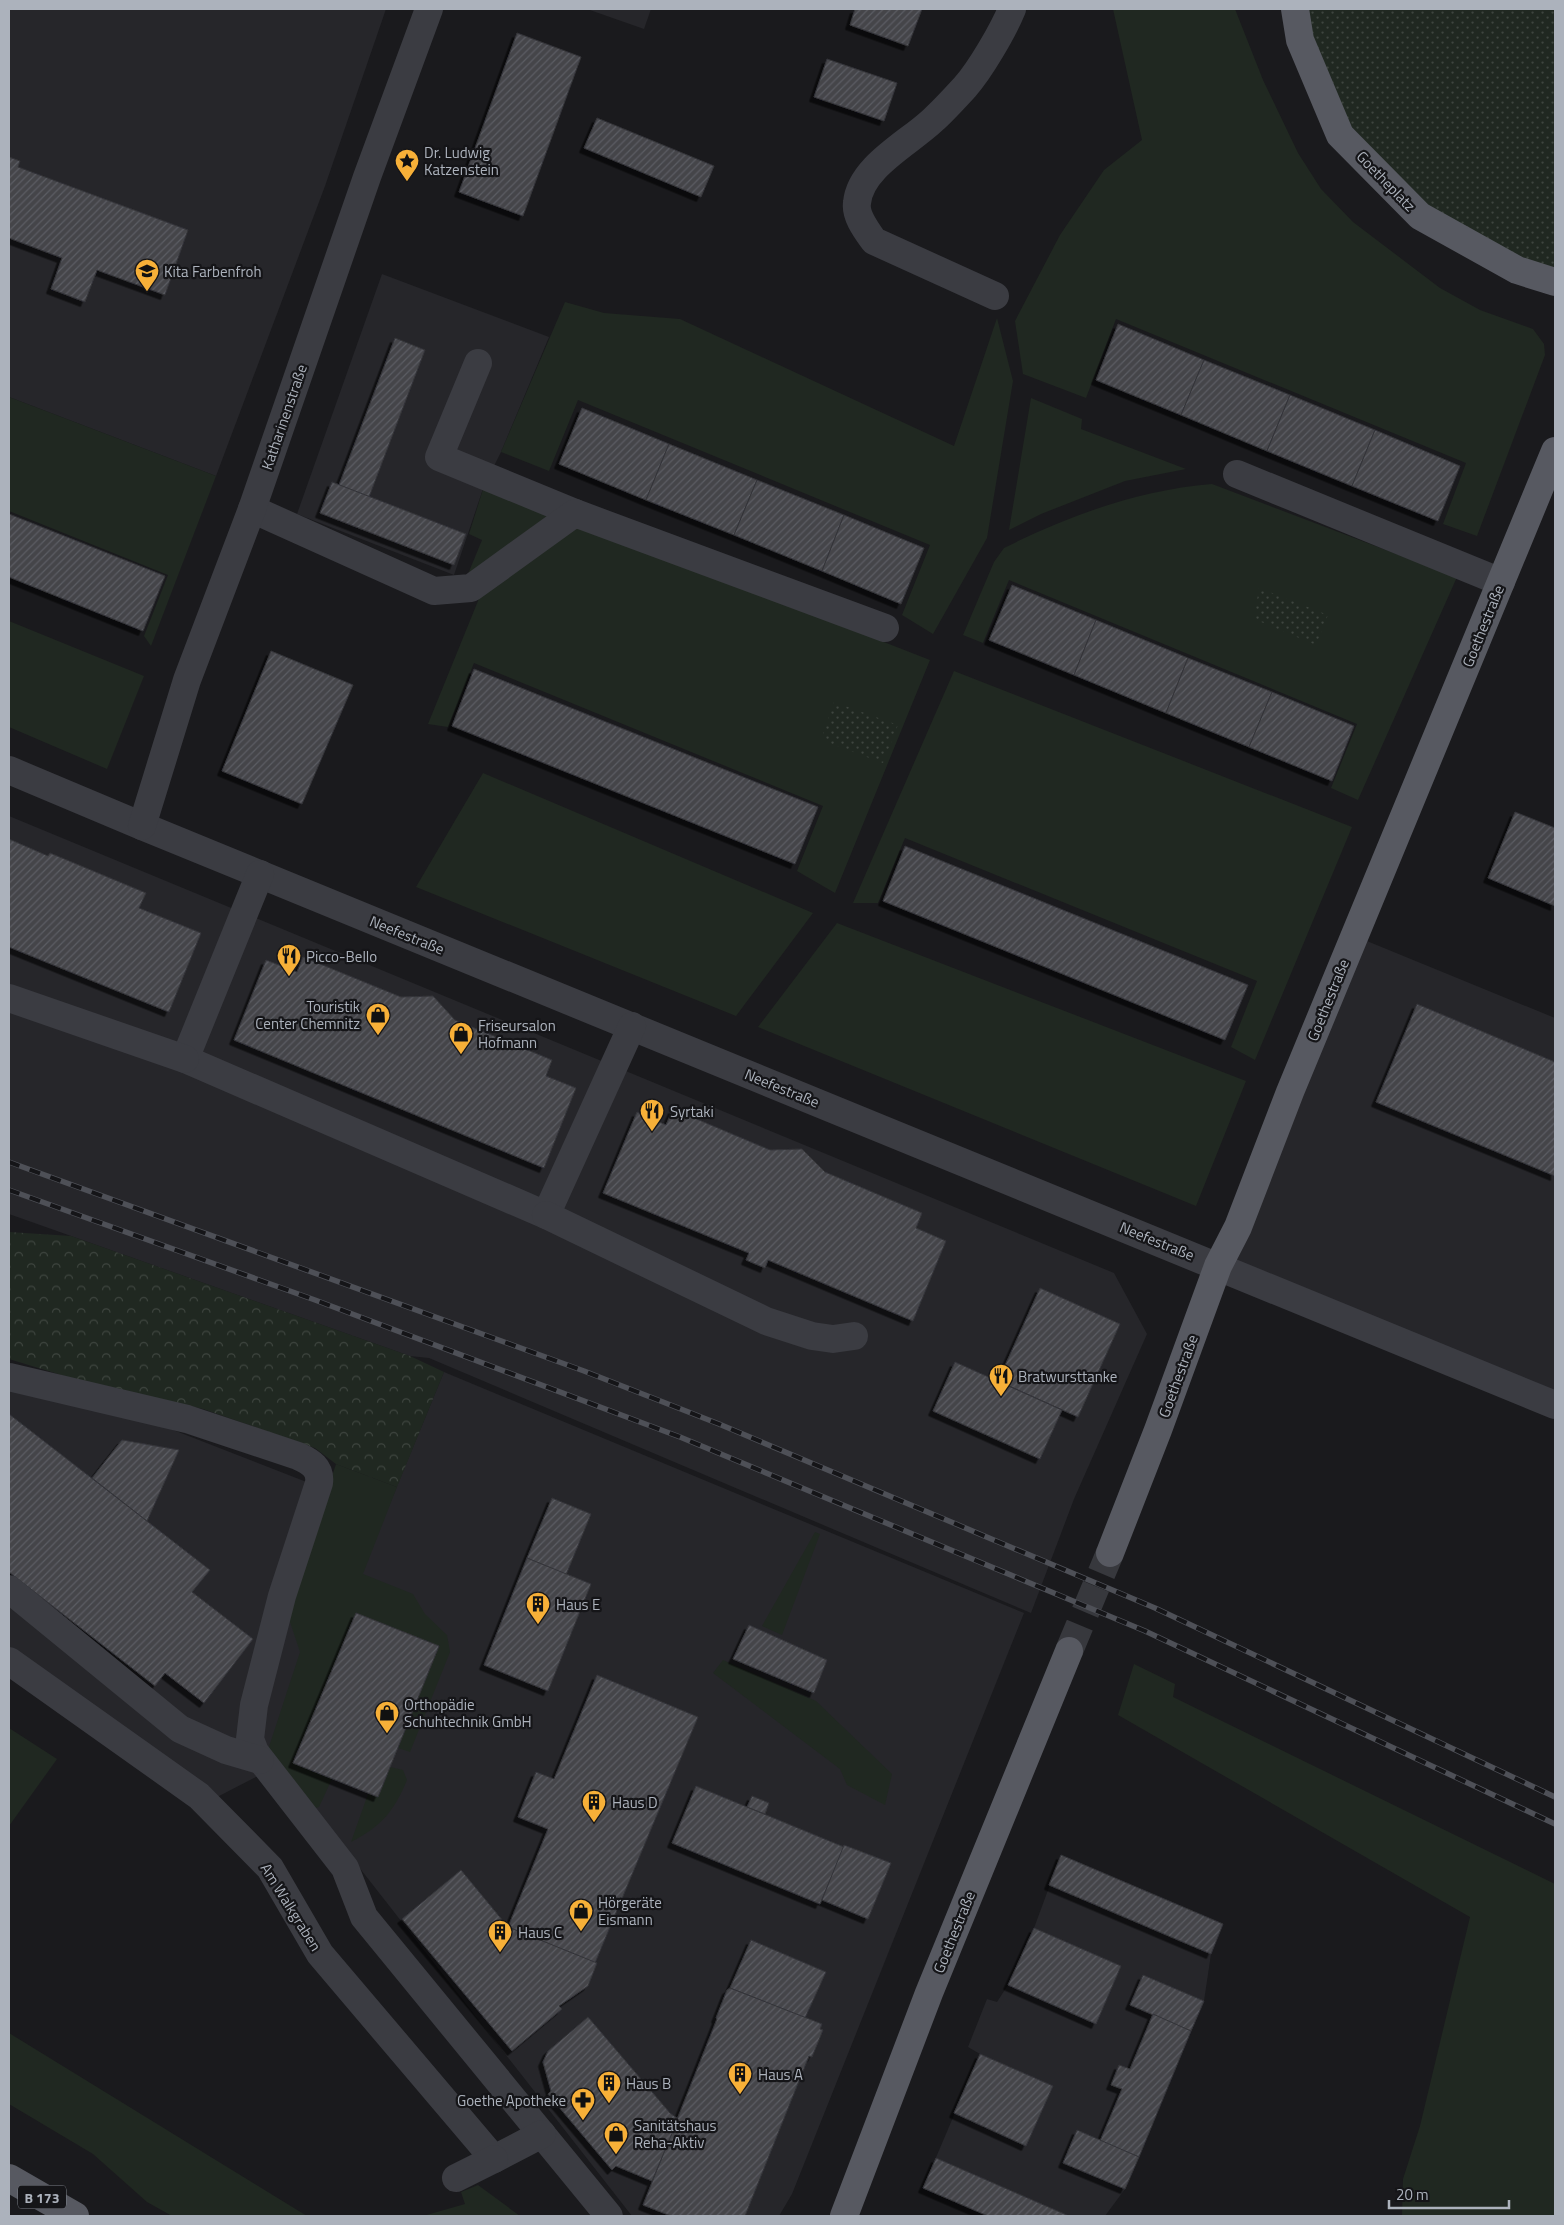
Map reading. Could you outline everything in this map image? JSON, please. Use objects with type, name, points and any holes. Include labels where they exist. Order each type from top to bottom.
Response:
[{"type":"main road","name":"Goetheplatz","points":[[1295,9],[1300,40],[1340,135],[1420,216],[1517,270],[1555,282]]},
{"type":"main road","name":"Goethestraße","points":[[1110,1553],[1158,1430],[1218,1266],[1238,1227],[1290,1092],[1555,451]]},
{"type":"main road","name":"Goethestraße","points":[[844,2216],[929,1993],[1069,1651]]},
{"type":"main road","name":"B 173","points":[[9,2178],[75,2216]]},
{"type":"street","name":"Katharinenstraße","points":[[142,826],[187,680],[252,509],[367,177],[429,9]]},
{"type":"street","points":[[996,296],[874,240],[863,226],[856,204],[865,179],[894,151],[932,121],[966,86],[1006,23],[1012,9]]},
{"type":"street","points":[[1282,9],[1300,40]]},
{"type":"street","points":[[478,363],[439,457],[575,513],[885,628]]},
{"type":"street","points":[[1237,474],[1501,582]]},
{"type":"street","points":[[252,509],[434,591],[471,588],[575,513]]},
{"type":"street","name":"Neefestraße","points":[[9,770],[1555,1405]]},
{"type":"street","points":[[185,1059],[260,874]]},
{"type":"street","points":[[9,998],[185,1059],[546,1215],[766,1321],[812,1336],[833,1339],[854,1336]]},
{"type":"street","points":[[546,1215],[632,1026]]},
{"type":"street","points":[[9,1377],[187,1419],[298,1456],[311,1462],[317,1468],[320,1483],[282,1596],[254,1705],[250,1738],[260,1760],[345,1868],[364,1917],[609,2216]]},
{"type":"street","points":[[9,1589],[180,1729],[226,1750],[260,1760]]},
{"type":"street","name":"Am Walkgraben","points":[[9,1661],[199,1796],[270,1868],[320,1954],[494,2159]]},
{"type":"street","points":[[456,2178],[542,2134]]},
{"type":"shaded area","name":"Kita Farbenfroh","points":[[9,9],[386,9],[325,186],[216,476],[9,397]]},
{"type":"shaded area","points":[[587,9],[651,9],[644,29]]},
{"type":"shaded area","points":[[382,274],[549,337],[501,452],[484,486],[454,575],[297,514]]},
{"type":"shaded area","points":[[9,816],[1114,1273],[1147,1334],[1074,1499],[1031,1613],[429,1358],[410,1356],[9,1214]]},
{"type":"shaded area","points":[[1362,939],[1555,1018],[1555,1392],[1233,1264]]},
{"type":"shaded area","points":[[9,1366],[386,1513],[444,1372],[1024,1613],[792,2194],[779,2216],[632,2216],[279,1765],[194,1809],[9,1673]]},
{"type":"shaded area","points":[[1061,1855],[1223,1924],[1211,1954],[1204,2001],[1125,2189],[1105,2216],[988,2216],[923,2188],[980,2054],[968,2047],[987,1999],[997,2002],[1008,1985],[1034,1928]]},
{"type":"green space","points":[[1113,9],[1235,9],[1263,80],[1298,153],[1321,189],[1353,222],[1440,288],[1480,310],[1533,329],[1544,344],[1545,355],[1477,536],[1443,524],[1466,463],[1116,319],[1086,398],[1023,374],[1015,321],[1060,235],[1104,170],[1142,140]]},
{"type":"green space","points":[[1299,9],[1555,9],[1555,282],[1420,216],[1340,135]]},
{"type":"green space","points":[[565,302],[604,313],[680,319],[954,446],[997,318],[1013,381],[987,538],[933,634],[902,615],[930,545],[578,400],[549,471],[501,452]]},
{"type":"green space","points":[[9,397],[216,476],[151,646],[144,636],[168,575],[9,511]]},
{"type":"green space","points":[[1031,398],[1082,419],[1081,429],[1186,469],[1125,481],[1041,514],[1009,530]]},
{"type":"green space","points":[[1212,484],[1457,577],[1358,800],[1331,788],[1357,724],[1009,580],[983,643],[963,635],[994,562],[1004,548],[1054,525],[1105,506],[1158,492]]},
{"type":"green space","points":[[484,486],[549,515],[468,574],[482,540],[469,534]]},
{"type":"green space","points":[[578,523],[930,660],[835,893],[797,871],[823,806],[474,663],[448,727],[428,724],[480,596]]},
{"type":"green space","points":[[1259,588],[1328,615],[1316,645],[1254,619]]},
{"type":"green space","points":[[9,621],[144,676],[107,769],[9,727]]},
{"type":"green space","points":[[954,671],[1352,827],[1255,1060],[1231,1047],[1257,981],[905,838],[878,903],[853,903]]},
{"type":"green space","points":[[834,702],[898,725],[883,763],[821,740]]},
{"type":"green space","points":[[483,773],[813,913],[736,1016],[416,887]]},
{"type":"green space","points":[[837,923],[1246,1081],[1196,1206],[758,1027]]},
{"type":"green space","points":[[9,1232],[71,1236],[410,1356],[444,1372],[397,1487],[336,1464],[315,1448],[203,1409],[68,1377],[9,1359]]},
{"type":"green space","points":[[336,1464],[397,1487],[363,1574],[413,1594],[425,1614],[447,1635],[450,1652],[410,1752],[398,1748],[439,1646],[356,1613],[294,1763],[332,1779],[319,1807],[304,1811],[266,1756],[300,1652],[287,1613]]},
{"type":"green space","points":[[815,1532],[820,1534],[782,1635],[762,1626]]},
{"type":"green space","points":[[723,1660],[816,1701],[892,1774],[885,1805],[847,1785],[840,1769],[713,1673]]},
{"type":"green space","points":[[1134,1664],[1175,1684],[1173,1697],[1555,1884],[1555,2216],[1402,2216],[1403,2179],[1420,2126],[1470,1917],[1118,1715]]},
{"type":"green space","points":[[9,1728],[57,1759],[9,1826]]},
{"type":"green space","points":[[390,1767],[403,1770],[407,1780],[397,1801],[379,1824],[351,1842],[368,1794],[378,1797]]},
{"type":"green space","points":[[9,2033],[307,2216],[172,2216],[147,2202],[93,2154],[9,2104]]},
{"type":"green space","points":[[478,2185],[520,2216],[423,2216],[465,2204],[461,2192]]},
{"type":"building","points":[[855,9],[922,9],[908,46],[850,25]]},
{"type":"building","points":[[517,33],[581,57],[523,216],[459,192]]},
{"type":"building","points":[[827,59],[897,83],[884,121],[814,97]]},
{"type":"building","points":[[597,118],[714,166],[701,197],[584,148]]},
{"type":"building","points":[[9,157],[20,161],[18,167],[188,230],[165,295],[97,270],[85,302],[51,289],[62,258],[9,238]]},
{"type":"building","points":[[1118,324],[1204,360],[1181,415],[1096,380]]},
{"type":"building","points":[[395,338],[425,350],[369,497],[339,485]]},
{"type":"building","points":[[1204,360],[1290,395],[1267,451],[1181,415]]},
{"type":"building","points":[[1290,395],[1375,430],[1352,486],[1267,451]]},
{"type":"building","points":[[582,408],[669,444],[646,500],[559,464]]},
{"type":"building","points":[[1375,430],[1460,466],[1438,521],[1352,486]]},
{"type":"building","points":[[669,444],[757,480],[734,535],[646,500]]},
{"type":"building","points":[[757,480],[844,515],[822,571],[734,535]]},
{"type":"building","points":[[332,482],[466,534],[454,565],[320,513]]},
{"type":"building","points":[[9,514],[165,576],[143,631],[9,577]]},
{"type":"building","points":[[844,515],[924,548],[901,604],[822,571]]},
{"type":"building","points":[[1012,585],[1096,620],[1074,675],[989,640]]},
{"type":"building","points":[[1096,620],[1188,658],[1166,713],[1074,675]]},
{"type":"building","points":[[271,651],[353,685],[302,804],[222,771]]},
{"type":"building","points":[[1188,658],[1272,692],[1249,747],[1166,713]]},
{"type":"building","points":[[474,669],[818,807],[795,864],[452,726]]},
{"type":"building","points":[[1272,692],[1354,726],[1332,781],[1249,747]]},
{"type":"building","points":[[1515,812],[1555,828],[1555,906],[1488,878]]},
{"type":"building","points":[[9,839],[48,856],[50,853],[146,893],[139,908],[201,933],[169,1012],[9,947]]},
{"type":"building","points":[[905,846],[1248,985],[1225,1040],[883,901]]},
{"type":"building","points":[[303,957],[401,997],[433,996],[455,1020],[552,1060],[546,1076],[576,1088],[544,1168],[234,1040],[266,960],[297,972]]},
{"type":"building","points":[[1417,1004],[1555,1062],[1555,1176],[1376,1102]]},
{"type":"building","points":[[673,1109],[770,1150],[802,1149],[825,1172],[922,1213],[916,1228],[946,1241],[913,1321],[768,1260],[765,1268],[746,1260],[749,1253],[603,1193],[637,1112],[666,1125]]},
{"type":"building","points":[[1040,1288],[1120,1324],[1078,1417],[998,1381]]},
{"type":"building","points":[[955,1362],[1062,1410],[1040,1459],[933,1411]]},
{"type":"building","points":[[9,1414],[210,1570],[192,1592],[253,1639],[204,1703],[165,1673],[155,1686],[9,1572]]},
{"type":"building","points":[[122,1440],[179,1450],[147,1521],[92,1478]]},
{"type":"building","points":[[552,1498],[591,1514],[566,1575],[527,1558]]},
{"type":"building","name":"Haus E","points":[[527,1558],[591,1584],[548,1691],[484,1665]]},
{"type":"building","points":[[356,1613],[439,1646],[378,1797],[293,1763]]},
{"type":"building","points":[[749,1625],[827,1660],[814,1693],[733,1659]]},
{"type":"building","name":"Haus D","points":[[597,1675],[698,1717],[595,1963],[508,1927],[548,1829],[518,1817],[536,1772],[554,1779]]},
{"type":"building","points":[[696,1786],[844,1847],[820,1904],[672,1843]]},
{"type":"building","points":[[752,1796],[769,1803],[765,1814],[747,1807]]},
{"type":"building","points":[[844,1845],[891,1863],[868,1919],[822,1900]]},
{"type":"building","points":[[1061,1855],[1223,1924],[1211,1954],[1049,1885]]},
{"type":"building","name":"Haus C","points":[[461,1870],[508,1927],[597,1963],[588,1986],[559,2006],[562,2009],[512,2051],[402,1919]]},
{"type":"building","points":[[1034,1928],[1121,1966],[1096,2024],[1008,1985]]},
{"type":"building","points":[[751,1940],[826,1972],[805,2018],[730,1988]]},
{"type":"building","points":[[1143,1975],[1204,2001],[1191,2031],[1130,2005]]},
{"type":"building","name":"Haus A","points":[[730,1988],[822,2024],[820,2029],[823,2030],[812,2057],[809,2056],[745,2216],[671,2216],[643,2205],[727,1990]]},
{"type":"building","points":[[1153,2014],[1191,2031],[1139,2157],[1100,2141],[1122,2089],[1111,2085],[1119,2065],[1130,2069]]},
{"type":"building","name":"Haus B","points":[[588,2017],[670,2113],[678,2119],[652,2181],[616,2166],[612,2170],[548,2094],[551,2091],[543,2062],[548,2051]]},
{"type":"building","points":[[980,2054],[1053,2086],[1026,2146],[954,2113]]},
{"type":"building","points":[[1077,2130],[1139,2157],[1125,2189],[1063,2163]]},
{"type":"building","points":[[936,2158],[1069,2216],[988,2216],[923,2188]]},
{"type":"tunnel","points":[[1069,1651],[1110,1553]]},
{"type":"railway","points":[[9,1162],[584,1371],[719,1424],[1155,1608],[1555,1797]]},
{"type":"railway","points":[[9,1190],[315,1300],[680,1437],[1145,1631],[1555,1824]]},
{"type":"place","name":"Dr. Ludwig Katzenstein","points":[[407,182]]},
{"type":"place","name":"Kita Farbenfroh","points":[[147,292]]},
{"type":"place","name":"Picco-Bello","points":[[289,977]]},
{"type":"place","name":"Touristik Center Chemnitz","points":[[378,1036]]},
{"type":"place","name":"Friseursalon Hofmann","points":[[461,1055]]},
{"type":"place","name":"Syrtaki","points":[[652,1132]]},
{"type":"place","name":"Bratwursttanke","points":[[1001,1397]]},
{"type":"place","name":"Haus E","points":[[538,1625]]},
{"type":"place","name":"Orthopädie Schuhtechnik GmbH","points":[[387,1734]]},
{"type":"place","name":"Haus D","points":[[594,1823]]},
{"type":"place","name":"Hörgeräte Eismann","points":[[581,1932]]},
{"type":"place","name":"Haus C","points":[[500,1953]]},
{"type":"place","name":"Haus A","points":[[740,2095]]},
{"type":"place","name":"Haus B","points":[[609,2104]]},
{"type":"place","name":"Goethe Apotheke","points":[[583,2121]]},
{"type":"place","name":"Sanitätshaus Reha-Aktiv","points":[[616,2155]]}]
